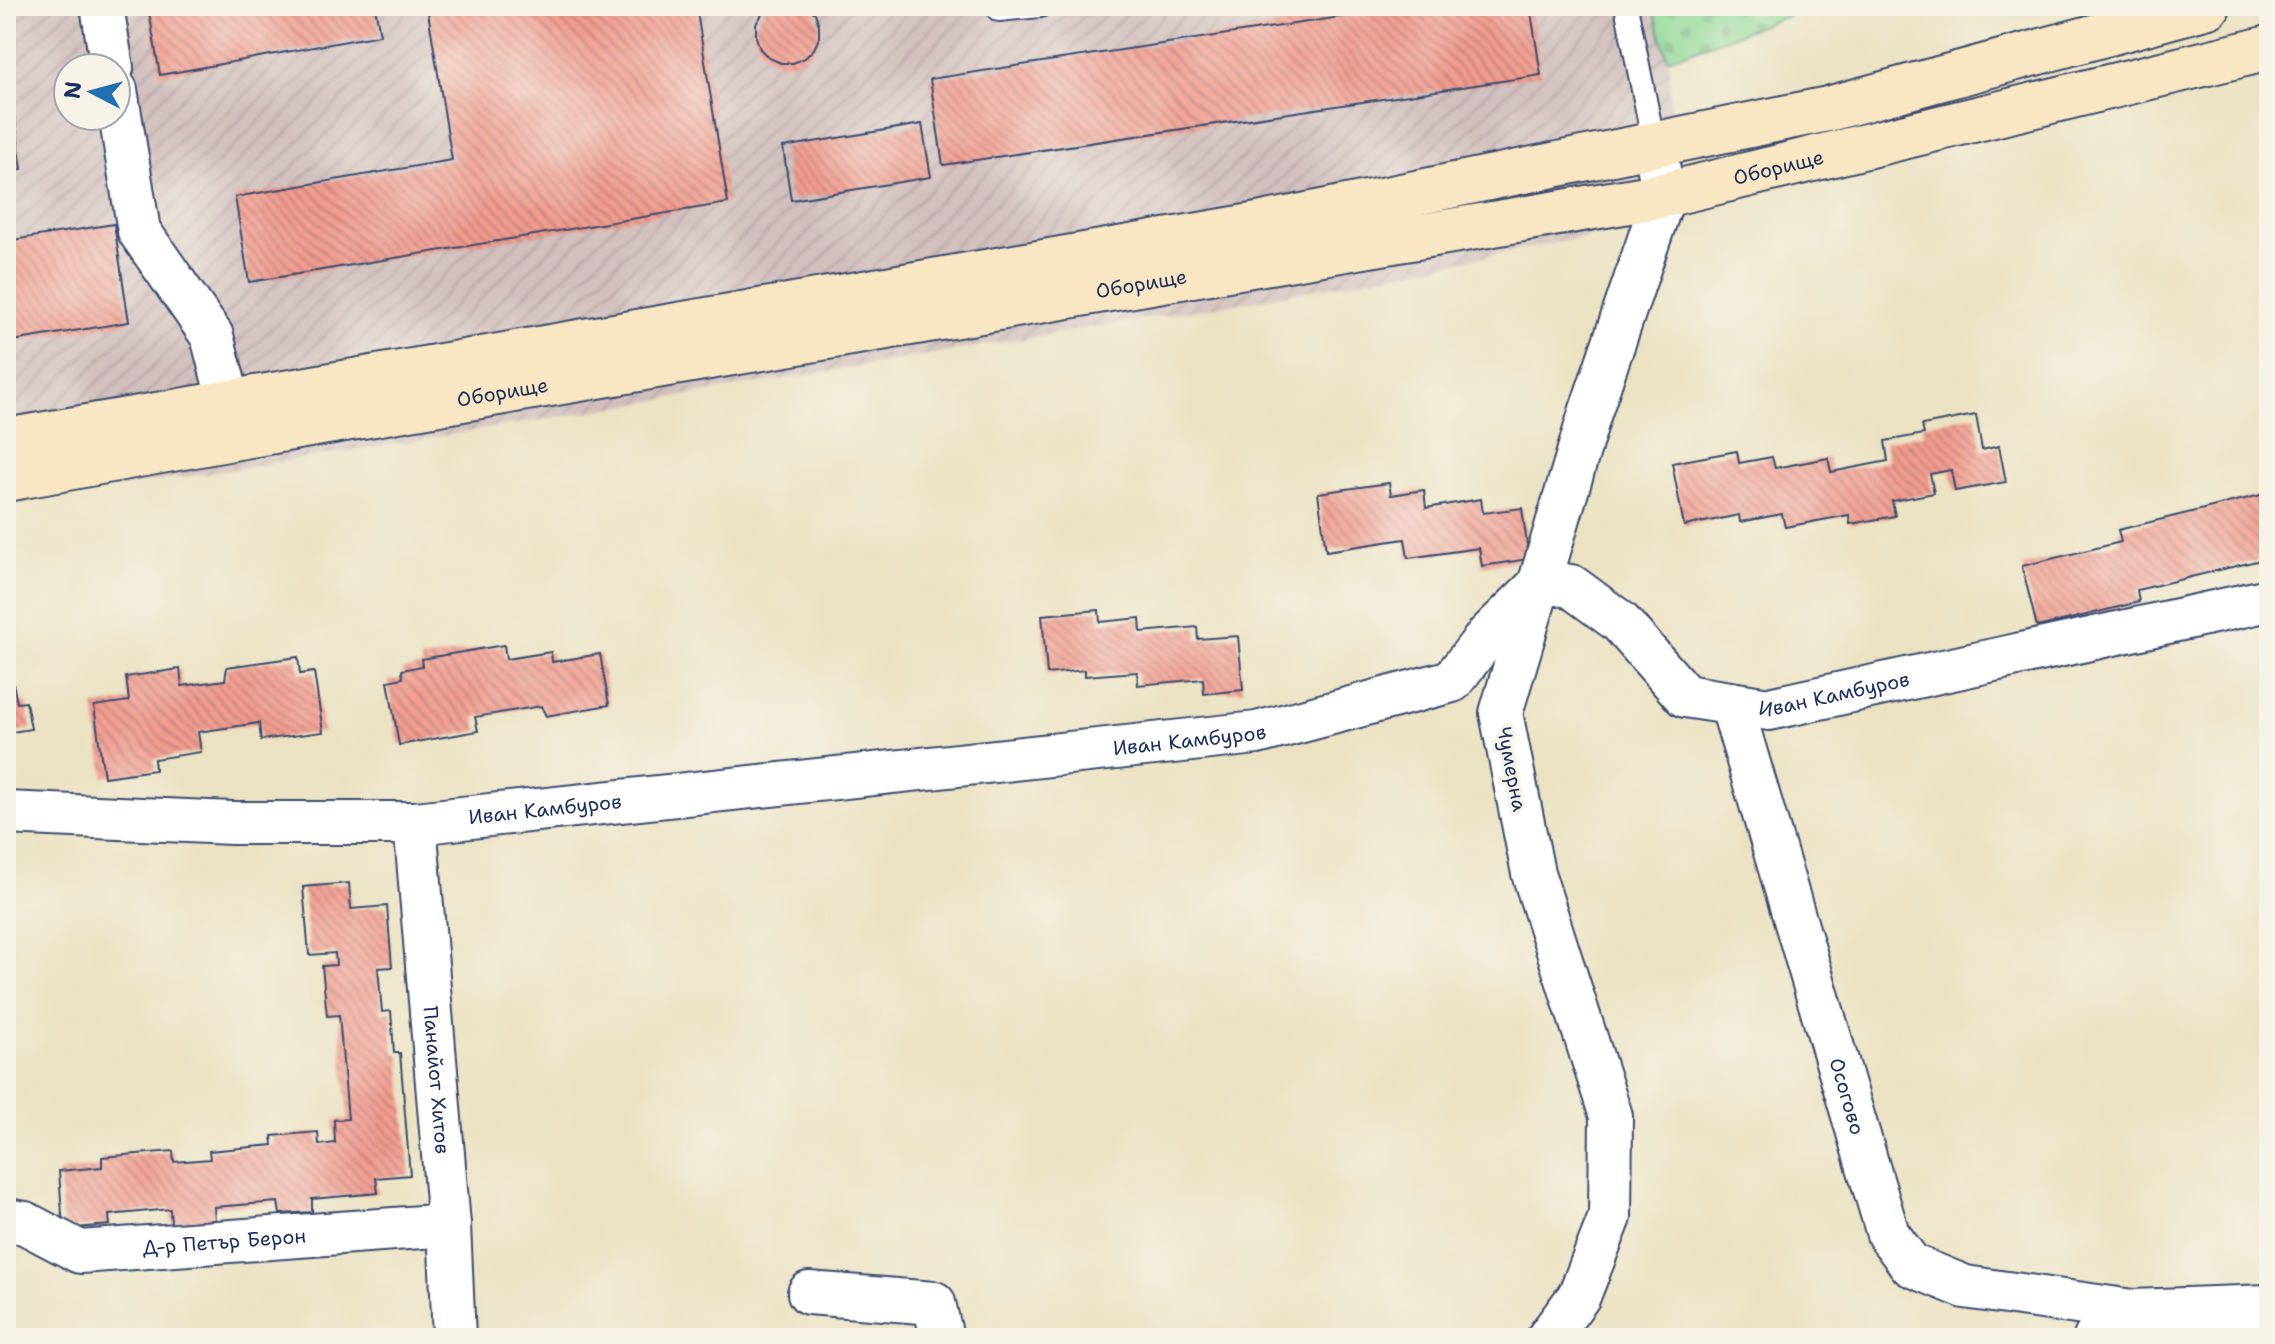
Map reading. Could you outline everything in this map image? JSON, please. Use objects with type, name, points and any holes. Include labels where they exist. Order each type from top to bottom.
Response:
[{"type":"main road","name":"Оборище","points":[[6,479],[233,420],[1258,225],[1828,109],[2208,6]]},
{"type":"main road","name":"Оборище","points":[[6,441],[233,420],[1664,195],[2269,48]]},
{"type":"street","points":[[102,6],[109,52]]},
{"type":"street","points":[[123,132],[139,231],[212,336],[233,420]]},
{"type":"street","points":[[1654,144],[1664,195]]},
{"type":"street","name":"Чумерна","points":[[1548,1338],[1579,1296],[1610,1217],[1611,1116],[1533,873],[1501,713],[1590,413],[1664,195]]},
{"type":"street","name":"Иван Камбуров","points":[[6,813],[232,823],[415,823],[1257,733],[1452,681],[1487,636],[1542,582],[1571,586],[1620,622],[1685,696],[1769,709],[2269,600]]},
{"type":"street","name":"Осогово","points":[[1731,703],[1888,1234],[1911,1265],[1965,1287],[2132,1311],[2269,1306]]},
{"type":"street","name":"Панайот Хитов","points":[[415,823],[449,1225],[454,1338]]},
{"type":"street","name":"Д-р Петър Берон","points":[[6,1220],[25,1223],[80,1252],[449,1225]]},
{"type":"street","points":[[809,1293],[934,1303],[942,1338]]},
{"type":"street","points":[[2095,1338],[2132,1311]]},
{"type":"lane","points":[[999,10],[1040,6]]},
{"type":"lane","points":[[1626,6],[1654,144]]},
{"type":"shaded area","points":[[6,6],[1654,6],[1668,59],[1679,219],[1263,299],[425,439],[6,505]]},
{"type":"green space","points":[[1652,6],[1815,6],[1668,59]]},
{"type":"building","points":[[148,6],[375,6],[380,35],[160,75]]},
{"type":"building","points":[[427,6],[696,6],[728,203],[249,282],[235,197],[452,160]]},
{"type":"building","points":[[767,6],[807,6],[815,13],[819,38],[805,58],[793,63],[781,63],[769,58],[760,49],[756,24]]},
{"type":"building","points":[[1413,6],[1530,6],[1541,75],[943,165],[930,79]]},
{"type":"building","points":[[13,108],[22,169],[6,171],[6,109]]},
{"type":"building","points":[[922,124],[931,177],[791,200],[783,147]]},
{"type":"building","points":[[114,224],[129,322],[6,342],[6,241]]},
{"type":"building","points":[[1976,415],[1982,450],[1999,446],[2006,482],[1955,491],[1951,470],[1930,474],[1934,493],[1892,501],[1895,516],[1850,524],[1849,515],[1785,527],[1782,514],[1740,522],[1739,515],[1684,526],[1672,463],[1737,451],[1739,463],[1772,457],[1775,468],[1828,458],[1831,472],[1888,461],[1885,441],[1924,434],[1922,425]]},
{"type":"building","points":[[1389,483],[1391,495],[1424,490],[1426,508],[1481,499],[1483,513],[1522,508],[1529,559],[1482,566],[1479,548],[1408,558],[1405,539],[1326,551],[1318,493]]},
{"type":"building","points":[[2269,493],[2269,558],[2137,590],[2139,602],[2037,627],[2022,566],[2121,542],[2118,530]]},
{"type":"building","points":[[1099,610],[1100,622],[1140,618],[1141,632],[1197,627],[1198,639],[1238,636],[1243,690],[1204,694],[1203,679],[1138,685],[1137,672],[1085,676],[1085,670],[1047,674],[1042,615]]},
{"type":"building","points":[[504,645],[506,659],[551,652],[552,662],[600,654],[609,705],[546,716],[541,706],[475,717],[478,731],[399,745],[388,681],[403,678],[402,670],[422,666],[421,659]]},
{"type":"building","points":[[298,657],[300,674],[314,672],[323,732],[261,740],[259,723],[198,732],[201,752],[154,759],[155,770],[104,777],[94,706],[129,701],[126,677],[180,669],[182,686],[225,680],[227,667]]},
{"type":"building","points":[[10,667],[17,703],[26,702],[31,729],[6,733],[6,668]]},
{"type":"building","points":[[349,883],[351,909],[387,906],[392,967],[378,968],[382,1012],[391,1011],[394,1053],[400,1053],[410,1175],[376,1178],[378,1193],[312,1199],[312,1212],[280,1214],[278,1202],[214,1207],[215,1220],[171,1224],[170,1209],[109,1215],[110,1225],[63,1229],[59,1171],[102,1167],[102,1157],[173,1151],[174,1162],[210,1159],[209,1151],[273,1145],[272,1136],[318,1132],[319,1145],[335,1143],[334,1120],[348,1119],[339,1015],[327,1016],[322,966],[336,965],[335,953],[309,955],[303,887]]}]
